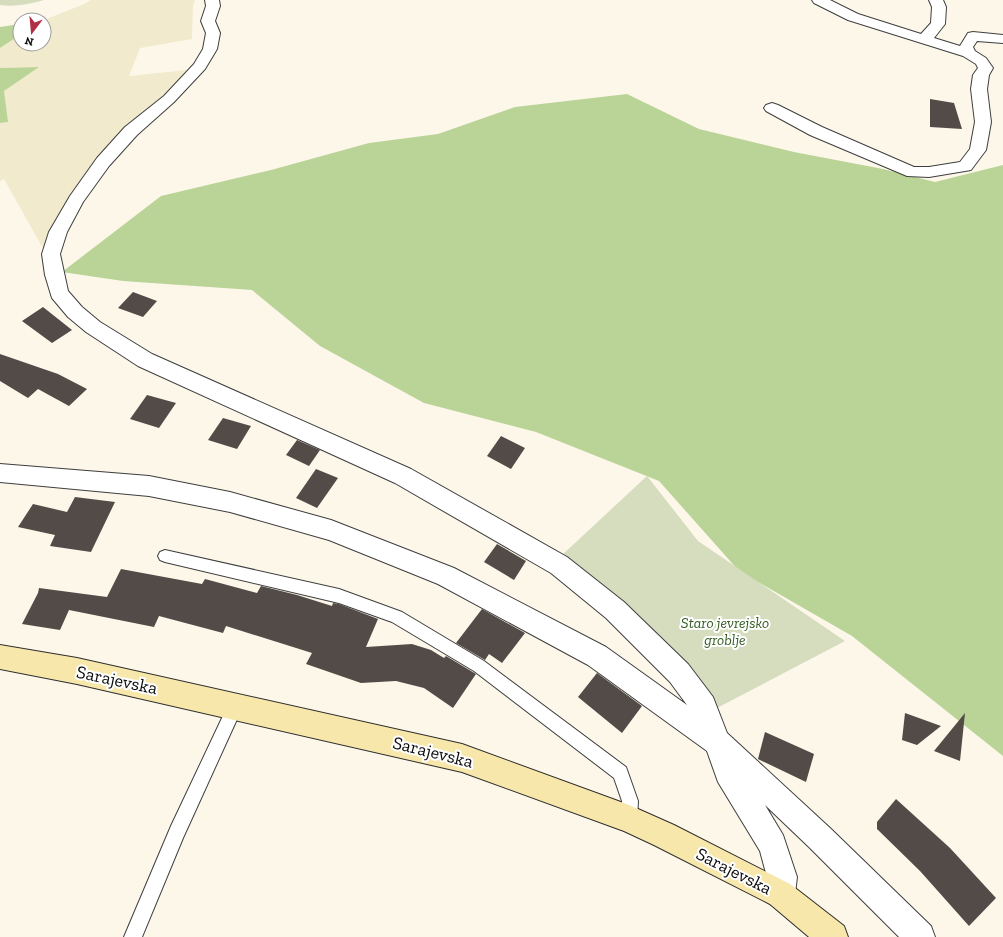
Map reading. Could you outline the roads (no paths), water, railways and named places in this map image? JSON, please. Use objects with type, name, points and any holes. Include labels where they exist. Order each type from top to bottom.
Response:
[{"type":"main road","name":"Sarajevska","points":[[0,657],[77,671],[462,758],[630,819],[780,894],[833,937]]},
{"type":"street","points":[[212,0],[213,6],[208,21],[213,33],[210,49],[200,66],[169,98],[130,131],[103,162],[76,200],[58,232],[50,254],[59,293],[75,312],[93,327],[145,360],[403,476],[559,565],[616,610],[679,673],[704,706],[728,772],[773,845],[782,877],[780,894]]},
{"type":"street","points":[[772,108],[816,131],[914,172],[929,172],[965,166],[978,150],[983,122],[979,89],[981,75],[986,68],[981,61],[968,53],[853,17],[819,0]]},
{"type":"street","points":[[928,40],[927,35],[938,24],[939,7],[936,0]]},
{"type":"street","points":[[968,53],[966,47],[973,36],[1003,39]]},
{"type":"street","points":[[0,473],[149,486],[230,502],[331,530],[446,576],[597,656],[718,742],[820,838],[920,937]]},
{"type":"lane","points":[[165,556],[339,596],[396,617],[479,666],[620,773],[630,801],[630,819]]},
{"type":"lane","points":[[133,937],[177,832],[235,706]]},
{"type":"park label","name":"Staro jevrejsko groblje","points":[[725,632]]}]
